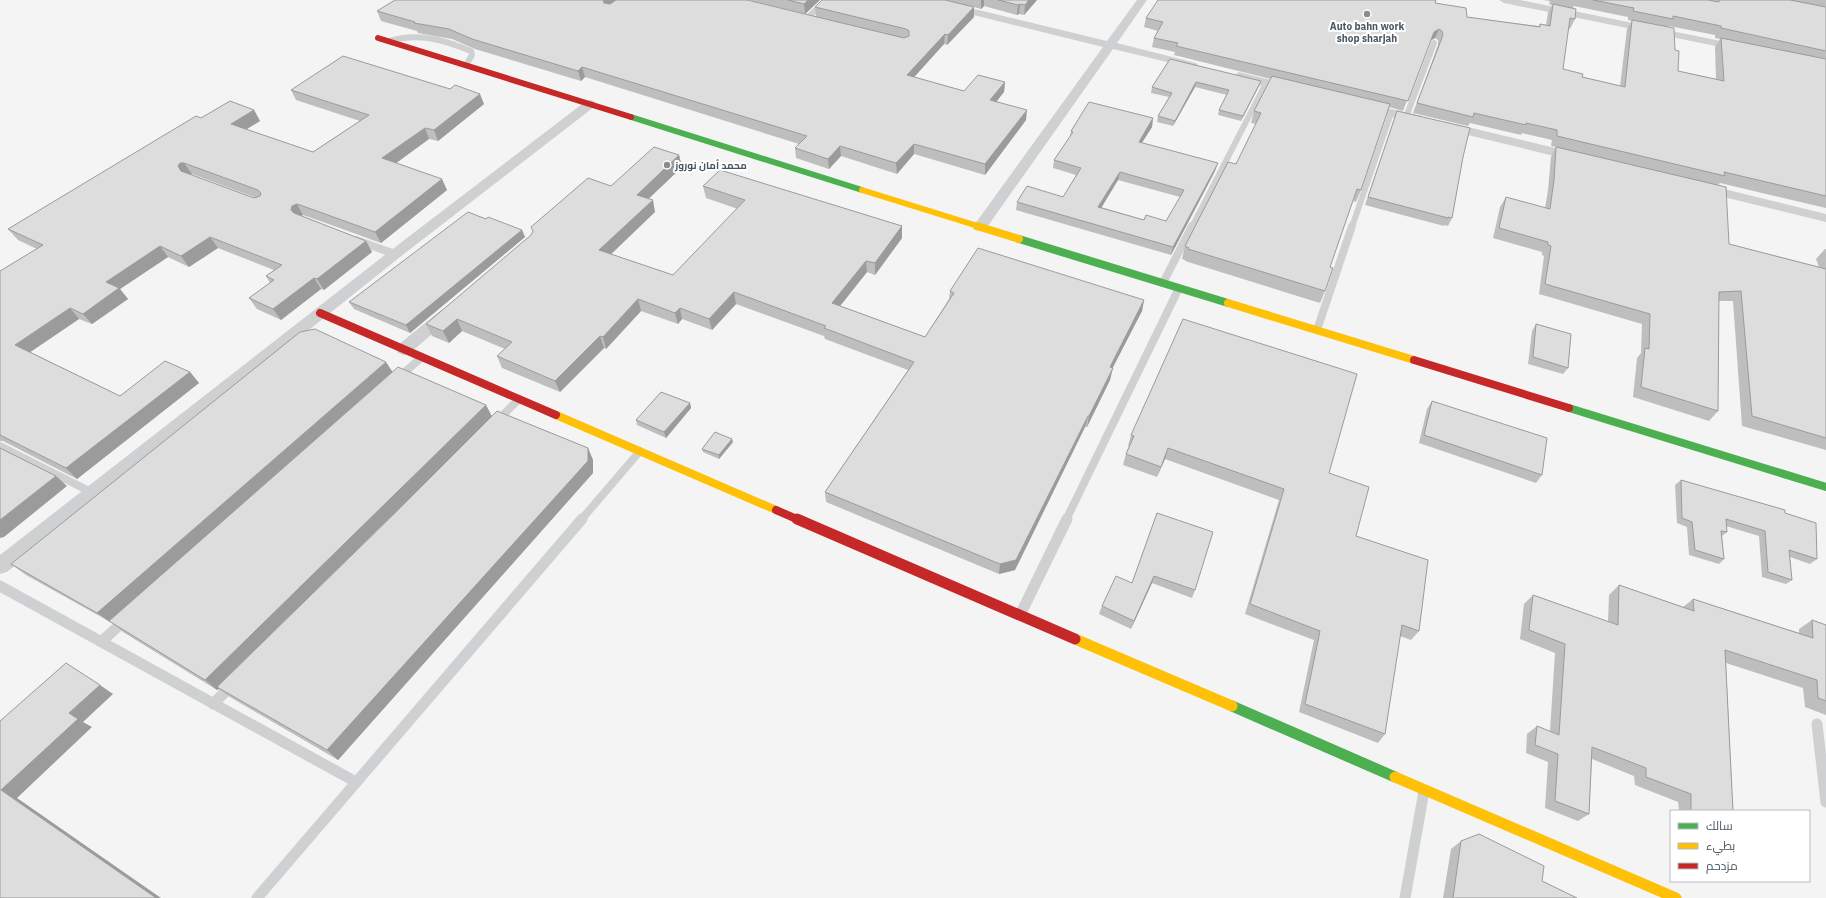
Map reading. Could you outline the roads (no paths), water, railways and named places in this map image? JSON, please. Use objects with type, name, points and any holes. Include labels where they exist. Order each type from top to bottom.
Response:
[{"type":"street","points":[[924,0],[1207,68]]},
{"type":"street","points":[[980,227],[1142,0]]},
{"type":"street","points":[[1504,0],[1749,50]]},
{"type":"street","points":[[378,38],[466,64],[980,227],[1826,487]]},
{"type":"street","points":[[1229,74],[1303,92]]},
{"type":"street","points":[[0,566],[395,254],[590,104]]},
{"type":"street","points":[[1354,104],[1585,160]]},
{"type":"street","points":[[1694,186],[1826,218]]},
{"type":"street","points":[[404,349],[458,303]]},
{"type":"street","points":[[320,313],[1676,898]]},
{"type":"lane","points":[[806,19],[827,0]]},
{"type":"lane","points":[[798,17],[814,21]]},
{"type":"lane","points":[[388,41],[406,36],[423,36],[471,51],[472,55],[466,64]]},
{"type":"lane","points":[[1406,117],[1434,43]]},
{"type":"lane","points":[[1163,283],[1266,83]]},
{"type":"lane","points":[[1317,330],[1391,113]]},
{"type":"lane","points":[[345,236],[395,254]]},
{"type":"lane","points":[[1020,615],[1179,288]]},
{"type":"lane","points":[[392,384],[422,357]]},
{"type":"lane","points":[[491,427],[519,399]]},
{"type":"lane","points":[[0,446],[93,493]]},
{"type":"lane","points":[[257,898],[640,451]]},
{"type":"lane","points":[[0,586],[356,782]]},
{"type":"lane","points":[[101,642],[131,616]]},
{"type":"lane","points":[[213,704],[242,675]]},
{"type":"lane","points":[[1817,724],[1826,802]]},
{"type":"lane","points":[[1405,898],[1424,789]]},
{"type":"place","name":"Auto bahn work shop sharjah","points":[[1367,14]]},
{"type":"place","name":"محمد أمان نوروز","points":[[667,165]]}]
